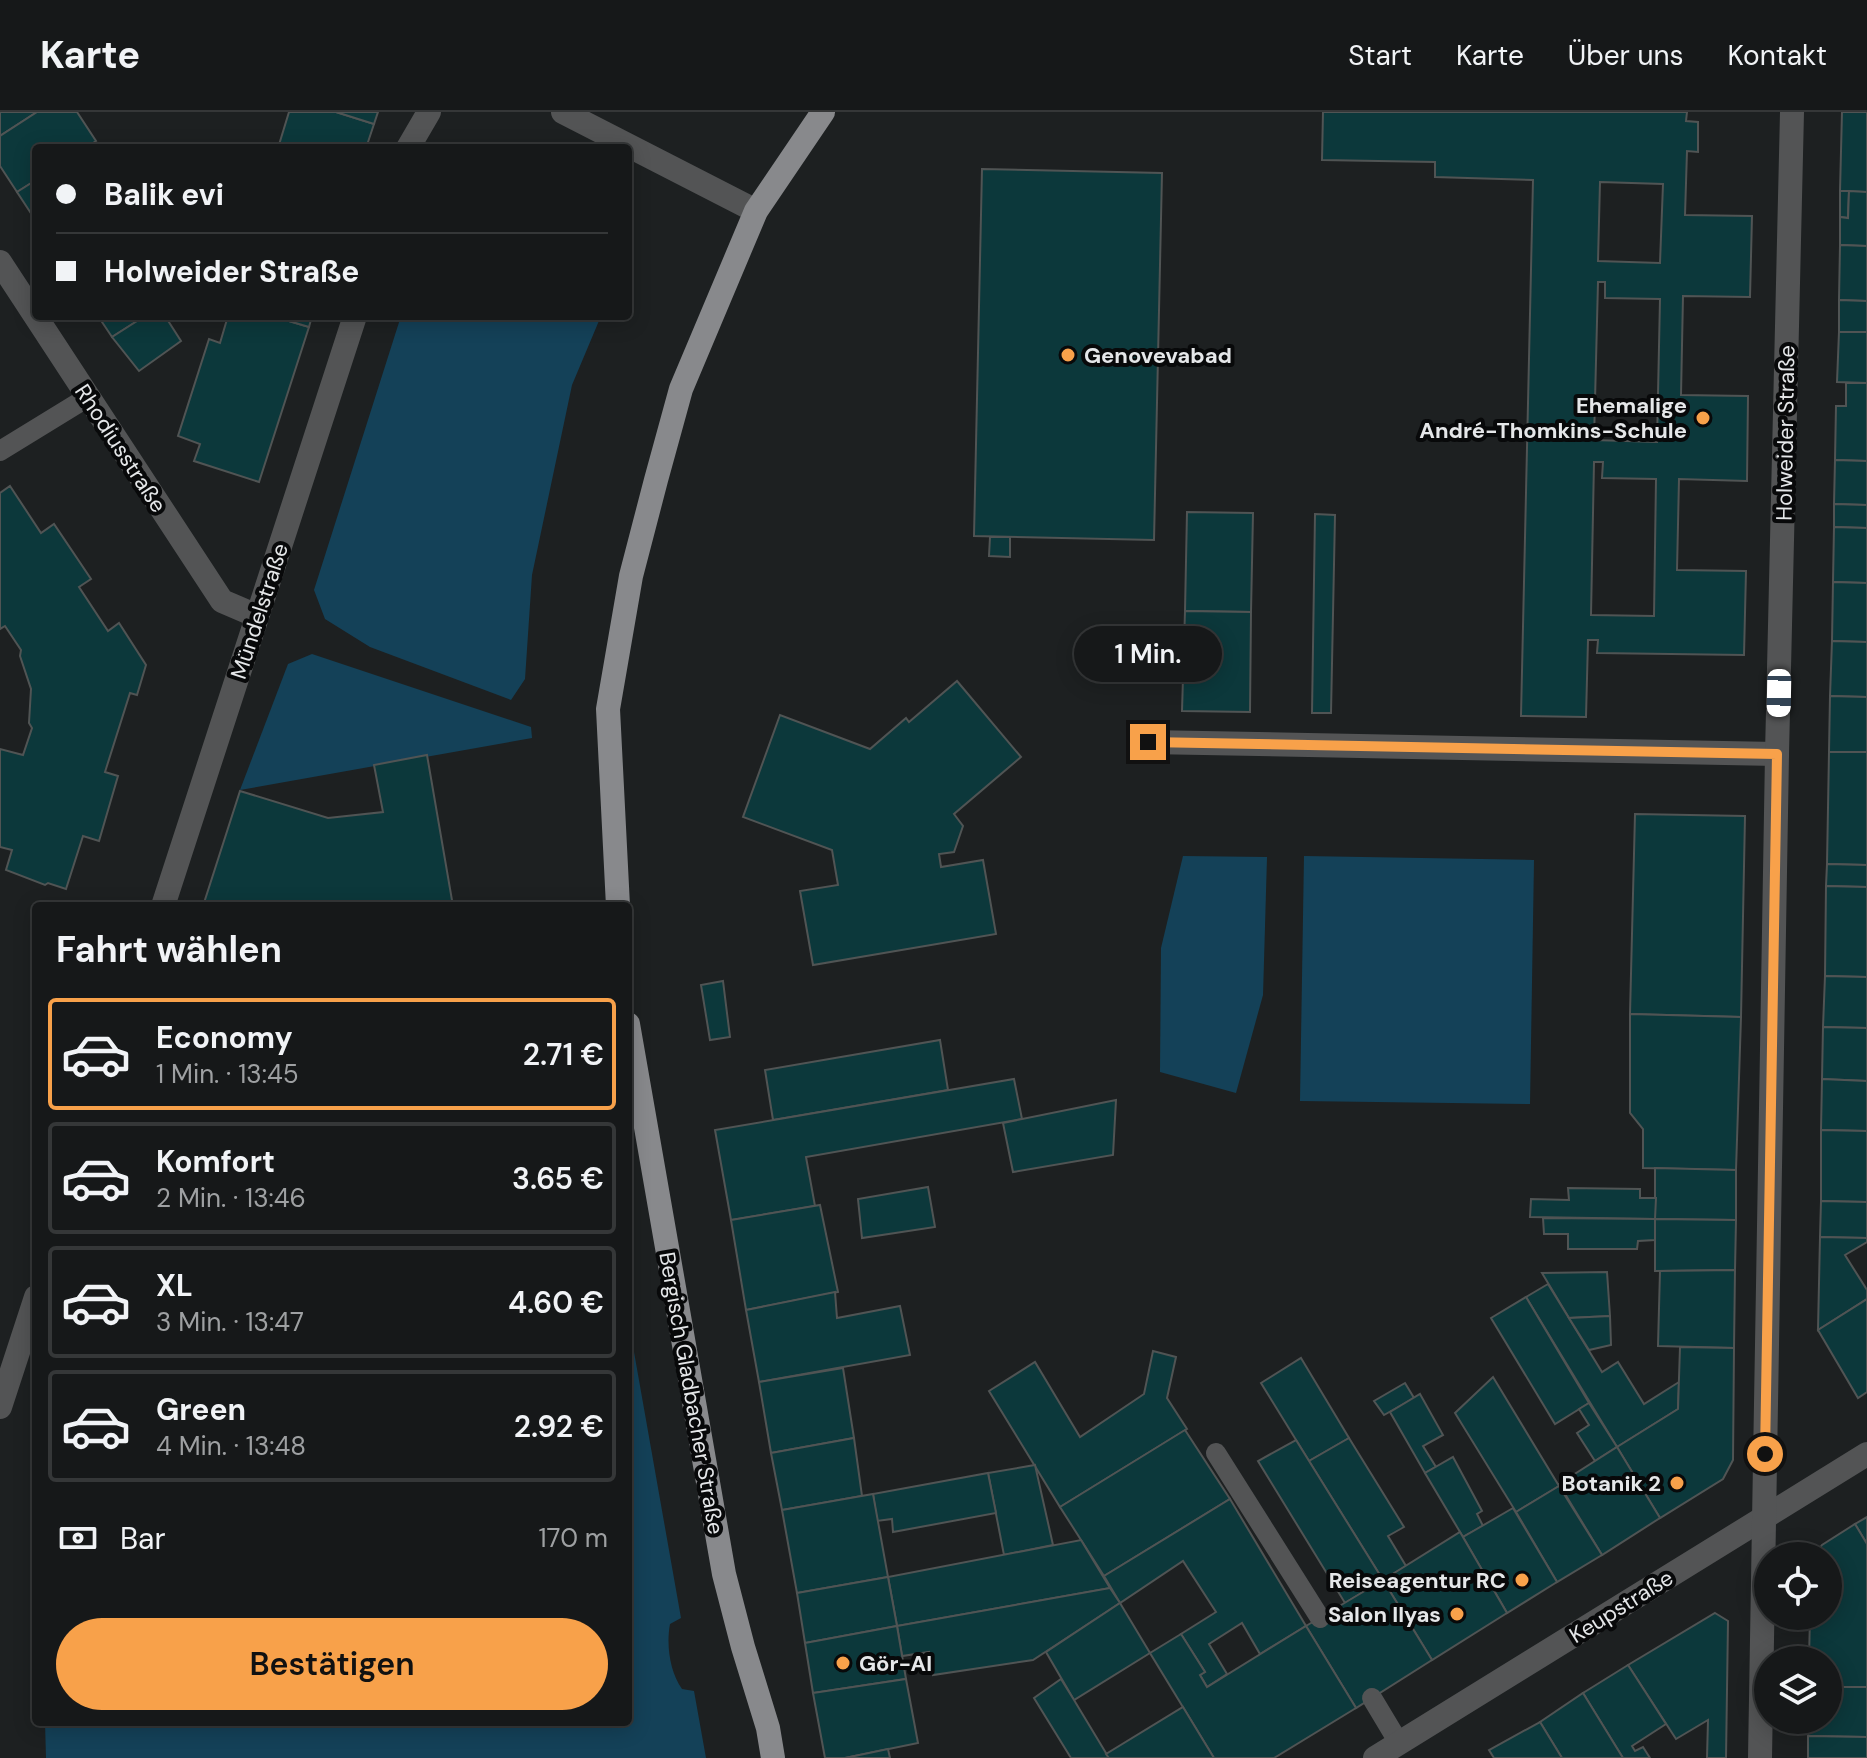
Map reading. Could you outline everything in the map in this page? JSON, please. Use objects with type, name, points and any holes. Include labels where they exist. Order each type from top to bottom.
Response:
[{"type":"main road","points":[[618,902],[608,709],[631,576],[681,389],[756,211],[823,112]]},
{"type":"main road","name":"Bergisch Gladbacher Straße","points":[[632,1047],[724,1574],[768,1728],[773,1758]]},
{"type":"street","points":[[410,144],[429,112]]},
{"type":"street","points":[[563,112],[625,144]]},
{"type":"street","name":"Holweider Straße","points":[[1760,1758],[1777,754],[1792,112]]},
{"type":"street","points":[[632,147],[756,211]]},
{"type":"street","name":"Rhodiusstraße","points":[[0,262],[32,311]]},
{"type":"street","name":"Rhodiusstraße","points":[[38,320],[222,601],[257,616]]},
{"type":"street","name":"Mündelstraße","points":[[164,902],[354,320]]},
{"type":"street","points":[[1148,742],[1777,754]]},
{"type":"street","points":[[0,1407],[32,1309]]},
{"type":"street","name":"Keupstraße","points":[[1375,1758],[1867,1454]]},
{"type":"lane","points":[[0,451],[88,397]]},
{"type":"lane","points":[[1216,1453],[1320,1618]]},
{"type":"lane","points":[[1372,1698],[1399,1743]]},
{"type":"shaded area","points":[[400,320],[599,320],[572,385],[532,575],[525,679],[511,700],[370,647],[325,619],[314,590]]},
{"type":"shaded area","points":[[312,654],[531,727],[532,738],[240,790],[288,664]]},
{"type":"shaded area","points":[[1183,856],[1267,857],[1263,995],[1236,1093],[1160,1072],[1161,948]]},
{"type":"shaded area","points":[[1304,856],[1534,860],[1530,1104],[1300,1101]]},
{"type":"shaded area","points":[[632,1341],[681,1618],[670,1624],[670,1658],[674,1675],[682,1689],[694,1691],[706,1758],[46,1758],[45,1726],[632,1726]]},
{"type":"building","points":[[0,112],[37,112],[0,136]]},
{"type":"building","points":[[37,112],[77,112],[96,141],[91,144],[32,144],[32,183],[17,192],[0,166],[0,136]]},
{"type":"building","points":[[289,112],[336,112],[374,124],[367,144],[279,144]]},
{"type":"building","points":[[336,112],[378,112],[374,124]]},
{"type":"building","name":"Ehemalige André-Thomkins-Schule","points":[[1323,112],[1687,112],[1686,121],[1698,122],[1698,152],[1687,151],[1685,215],[1752,216],[1750,297],[1683,296],[1681,395],[1748,396],[1747,481],[1679,479],[1677,570],[1746,571],[1744,655],[1597,653],[1598,640],[1588,640],[1586,717],[1521,716],[1533,180],[1435,177],[1435,162],[1322,160]],"holes":[[[1600,182],[1663,184],[1660,263],[1598,261]],[[1598,282],[1605,282],[1605,298],[1660,299],[1657,442],[1594,440]],[[1594,462],[1603,462],[1602,478],[1656,479],[1654,616],[1591,615]]]},
{"type":"building","points":[[1842,112],[1867,112],[1867,192],[1840,191]]},
{"type":"building","name":"Genovevabad","points":[[982,169],[1162,173],[1154,540],[974,536]]},
{"type":"building","points":[[32,183],[32,215],[17,192]]},
{"type":"building","points":[[1840,191],[1849,191],[1848,218],[1840,217]]},
{"type":"building","points":[[1849,191],[1867,192],[1867,246],[1840,245],[1840,217],[1848,218]]},
{"type":"building","points":[[1840,245],[1867,246],[1867,301],[1839,300]]},
{"type":"building","points":[[1839,300],[1867,301],[1867,332],[1839,332]]},
{"type":"building","points":[[101,320],[139,320],[112,337]]},
{"type":"building","points":[[139,320],[168,320],[181,341],[139,371],[112,337]]},
{"type":"building","points":[[227,320],[285,320],[309,327],[259,482],[194,461],[200,444],[178,436],[209,339],[220,343]]},
{"type":"building","points":[[285,320],[311,320],[309,327]]},
{"type":"building","points":[[1839,332],[1867,332],[1867,383],[1837,382]]},
{"type":"building","points":[[1846,383],[1867,383],[1867,461],[1835,460],[1836,406],[1846,406]]},
{"type":"building","points":[[1835,460],[1867,461],[1867,505],[1834,504]]},
{"type":"building","points":[[10,486],[41,533],[54,524],[91,579],[79,587],[108,631],[119,623],[146,665],[137,695],[130,693],[105,772],[118,776],[99,841],[83,836],[66,889],[48,883],[45,885],[6,870],[12,850],[0,847],[0,749],[23,755],[32,728],[29,723],[31,689],[20,656],[21,650],[5,626],[0,629],[0,493]]},
{"type":"building","points":[[1834,504],[1867,505],[1867,528],[1834,527]]},
{"type":"building","points":[[1187,512],[1253,513],[1251,612],[1185,611]]},
{"type":"building","points":[[1315,514],[1335,515],[1331,713],[1312,713]]},
{"type":"building","points":[[1834,527],[1867,528],[1867,583],[1833,582]]},
{"type":"building","points":[[990,537],[1010,537],[1010,557],[989,556]]},
{"type":"building","points":[[1833,582],[1867,583],[1867,642],[1832,641]]},
{"type":"building","points":[[1185,611],[1251,612],[1250,712],[1182,711]]},
{"type":"building","points":[[1832,641],[1867,642],[1867,697],[1830,696]]},
{"type":"building","points":[[957,681],[1021,757],[954,814],[963,826],[954,852],[939,854],[941,867],[983,860],[996,934],[813,965],[800,891],[838,885],[832,850],[743,817],[780,715],[870,749],[906,718],[909,722]]},
{"type":"building","points":[[1830,696],[1867,697],[1867,752],[1829,752]]},
{"type":"building","points":[[1829,752],[1867,752],[1867,865],[1827,864]]},
{"type":"building","points":[[427,755],[452,902],[204,902],[240,791],[328,818],[383,812],[374,765]]},
{"type":"building","points":[[1635,814],[1745,816],[1741,1017],[1630,1014]]},
{"type":"building","points":[[1827,864],[1867,865],[1867,887],[1826,886]]},
{"type":"building","points":[[1826,886],[1867,887],[1867,977],[1825,976]]},
{"type":"building","points":[[1825,976],[1867,977],[1867,1028],[1823,1027]]},
{"type":"building","points":[[723,981],[730,1037],[710,1040],[701,985]]},
{"type":"building","points":[[1630,1014],[1741,1017],[1736,1170],[1643,1168],[1643,1129],[1630,1113]]},
{"type":"building","points":[[1823,1027],[1867,1028],[1867,1081],[1822,1079]]},
{"type":"building","points":[[940,1040],[948,1090],[773,1120],[765,1070]]},
{"type":"building","points":[[1014,1079],[1022,1119],[806,1157],[815,1206],[731,1220],[715,1130]]},
{"type":"building","points":[[1822,1079],[1867,1081],[1867,1131],[1821,1130]]},
{"type":"building","points":[[1116,1100],[1113,1155],[1013,1172],[1003,1123]]},
{"type":"building","points":[[1821,1130],[1867,1131],[1867,1202],[1821,1201]]},
{"type":"building","points":[[1655,1168],[1736,1170],[1736,1220],[1655,1219]]},
{"type":"building","points":[[928,1187],[935,1227],[862,1238],[858,1199]]},
{"type":"building","points":[[1568,1188],[1640,1189],[1640,1198],[1656,1198],[1655,1219],[1530,1217],[1531,1199],[1569,1200]]},
{"type":"building","points":[[1821,1201],[1867,1202],[1867,1238],[1820,1237]]},
{"type":"building","points":[[820,1205],[838,1292],[746,1310],[731,1220]]},
{"type":"building","points":[[1543,1218],[1655,1219],[1655,1240],[1638,1241],[1637,1249],[1568,1249],[1568,1234],[1544,1234]]},
{"type":"building","points":[[1655,1219],[1736,1220],[1735,1270],[1655,1271]]},
{"type":"building","points":[[1820,1237],[1867,1238],[1867,1242],[1845,1255],[1867,1290],[1867,1299],[1818,1330]]},
{"type":"building","points":[[1735,1270],[1734,1348],[1658,1346],[1660,1271]]},
{"type":"building","points":[[1607,1272],[1610,1316],[1569,1318],[1542,1273]]},
{"type":"building","points":[[1548,1284],[1602,1372],[1618,1362],[1644,1404],[1679,1382],[1678,1409],[1617,1447],[1526,1297]]},
{"type":"building","points":[[835,1292],[837,1318],[900,1306],[910,1355],[759,1382],[746,1310]]},
{"type":"building","points":[[1526,1297],[1589,1403],[1555,1424],[1491,1318]]},
{"type":"building","points":[[1867,1299],[1867,1392],[1858,1398],[1818,1330]]},
{"type":"building","points":[[1610,1316],[1611,1345],[1589,1350],[1569,1318]]},
{"type":"building","points":[[1680,1347],[1734,1348],[1733,1460],[1723,1479],[1660,1518],[1617,1447],[1678,1409]]},
{"type":"building","points":[[1153,1351],[1176,1357],[1167,1398],[1187,1429],[1060,1507],[989,1391],[1035,1362],[1080,1437],[1144,1394]]},
{"type":"building","points":[[1301,1358],[1349,1438],[1309,1461],[1261,1383]]},
{"type":"building","points":[[843,1368],[854,1438],[771,1453],[759,1382]]},
{"type":"building","points":[[1493,1377],[1559,1486],[1516,1512],[1455,1413]]},
{"type":"building","points":[[1405,1383],[1414,1398],[1384,1415],[1374,1401]]},
{"type":"building","points":[[1420,1394],[1443,1435],[1423,1446],[1436,1467],[1425,1473],[1390,1412]]},
{"type":"building","points":[[1589,1403],[1617,1447],[1595,1461],[1577,1433],[1589,1425],[1579,1409]]},
{"type":"building","points":[[1185,1430],[1230,1499],[1104,1576],[1060,1507]]},
{"type":"building","points":[[854,1438],[862,1496],[782,1510],[771,1453]]},
{"type":"building","points":[[1349,1438],[1404,1527],[1388,1536],[1406,1566],[1383,1580],[1309,1461]]},
{"type":"building","points":[[1296,1440],[1383,1580],[1345,1603],[1258,1461]]},
{"type":"building","points":[[1617,1447],[1660,1518],[1602,1555],[1559,1484]]},
{"type":"building","points":[[1453,1457],[1482,1511],[1477,1514],[1483,1526],[1463,1537],[1425,1473]]},
{"type":"building","points":[[1035,1465],[1053,1545],[1004,1555],[988,1473]]},
{"type":"building","points":[[988,1473],[996,1513],[893,1532],[892,1519],[877,1521],[873,1494]]},
{"type":"building","points":[[1559,1486],[1602,1555],[1557,1582],[1516,1512]]},
{"type":"building","points":[[873,1494],[888,1577],[797,1593],[782,1510]]},
{"type":"building","points":[[1230,1499],[1306,1626],[1260,1654],[1242,1623],[1209,1644],[1227,1674],[1207,1687],[1200,1675],[1205,1672],[1181,1634],[1216,1612],[1183,1561],[1120,1603],[1104,1576]]},
{"type":"building","points":[[1513,1508],[1557,1582],[1507,1613],[1463,1537]]},
{"type":"building","points":[[1867,1517],[1867,1544],[1855,1524]]},
{"type":"building","points":[[1855,1524],[1867,1544],[1867,1687],[1842,1687],[1842,1646],[1809,1646],[1810,1630],[1842,1630],[1842,1542],[1827,1542]]},
{"type":"building","points":[[1460,1532],[1507,1613],[1432,1660],[1383,1580]]},
{"type":"building","points":[[1081,1540],[1110,1588],[897,1626],[888,1577]]},
{"type":"building","points":[[888,1577],[897,1626],[805,1643],[797,1593]]},
{"type":"building","points":[[1383,1580],[1432,1660],[1356,1708],[1306,1626]]},
{"type":"building","points":[[1110,1588],[1120,1603],[1033,1660],[933,1675],[929,1652],[902,1656],[897,1626]]},
{"type":"building","points":[[1120,1603],[1150,1653],[1074,1700],[1046,1652]]},
{"type":"building","points":[[1715,1613],[1728,1621],[1726,1758],[1707,1758],[1708,1720],[1676,1739],[1628,1665]]},
{"type":"building","points":[[897,1626],[906,1679],[813,1693],[805,1643]]},
{"type":"building","points":[[1306,1626],[1356,1708],[1274,1758],[1214,1758],[1150,1653],[1181,1634],[1205,1672],[1200,1675],[1207,1687]]},
{"type":"building","points":[[1628,1665],[1666,1724],[1632,1746],[1635,1751],[1643,1747],[1650,1758],[1623,1758],[1583,1693]]},
{"type":"building","points":[[906,1679],[918,1743],[845,1758],[825,1758],[813,1693]]},
{"type":"building","points":[[1061,1679],[1109,1758],[1071,1758],[1034,1698]]},
{"type":"building","points":[[1842,1687],[1867,1687],[1867,1737],[1808,1736],[1842,1734]]},
{"type":"building","points":[[1583,1693],[1623,1758],[1562,1758],[1540,1722]]},
{"type":"building","points":[[1183,1707],[1214,1758],[1109,1758],[1106,1754]]},
{"type":"building","points":[[1540,1722],[1562,1758],[1494,1758],[1489,1750]]},
{"type":"building","points":[[1808,1736],[1867,1737],[1867,1758],[1808,1758]]},
{"type":"building","points":[[888,1749],[890,1758],[845,1758]]},
{"type":"place","name":"Genovevabad","points":[[1068,355]]},
{"type":"place","name":"Ehemalige André-Thomkins-Schule","points":[[1703,418]]},
{"type":"place","name":"Botanik 2","points":[[1677,1483]]},
{"type":"place","name":"Reiseagentur RC","points":[[1522,1580]]},
{"type":"place","name":"Salon Ilyas","points":[[1457,1614]]},
{"type":"place","name":"Gör-Al","points":[[843,1663]]},
{"type":"route","points":[[1148,742],[1777,754],[1765,1454]]}]
